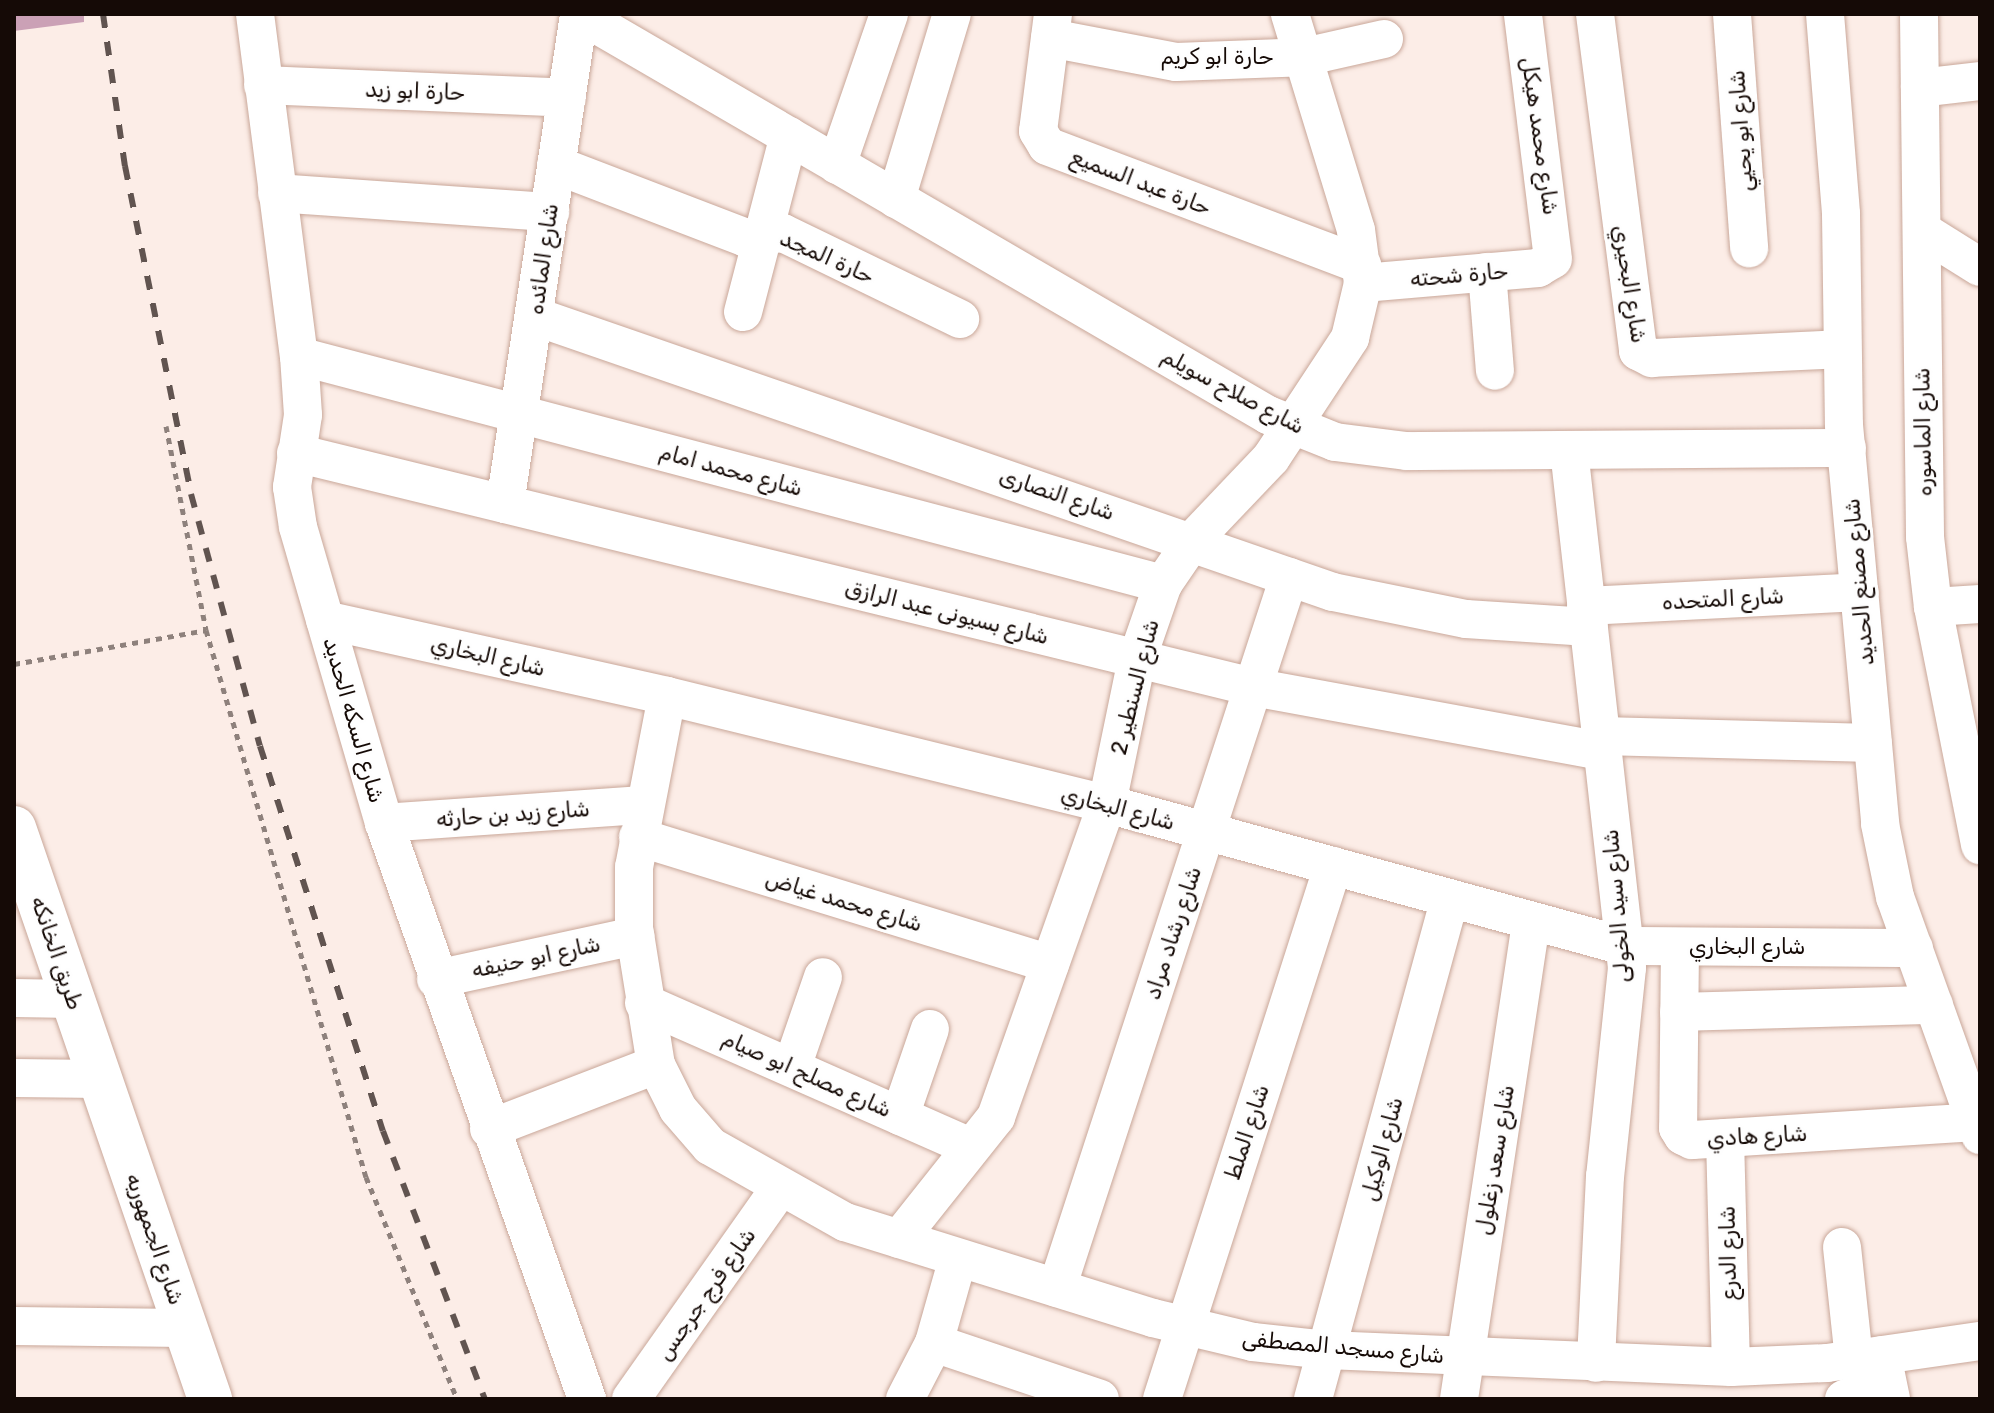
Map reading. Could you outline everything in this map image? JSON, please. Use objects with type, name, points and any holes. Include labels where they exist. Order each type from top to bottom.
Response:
[{"type":"main road","name":"طريق الخانكه","points":[[16,839],[100,1079]]},
{"type":"main road","name":"شارع الجمهوريه","points":[[100,1079],[210,1399]]},
{"type":"street","name":"شارع السكه الحديد","points":[[255,14],[299,356],[303,415],[292,487],[298,527],[384,823],[436,979],[587,1399]]},
{"type":"street","name":"شارع صلاح سويلم","points":[[579,14],[1295,426],[1335,442],[1406,451],[1847,448]]},
{"type":"street","name":"شارع المائده","points":[[505,504],[579,14]]},
{"type":"street","points":[[837,165],[889,14]]},
{"type":"street","points":[[896,199],[952,14]]},
{"type":"street","name":"شارع السنطير 2","points":[[899,1239],[996,1117],[1107,804],[1137,659],[1163,584],[1193,540],[1295,426],[1350,338],[1362,274],[1290,14]]},
{"type":"street","name":"شارع محمد هيكل","points":[[1523,14],[1553,259]]},
{"type":"street","name":"شارع البحيري","points":[[1595,14],[1638,351],[1652,358],[1841,349]]},
{"type":"street","name":"شارع ابو يحيي","points":[[1732,14],[1749,248]]},
{"type":"street","name":"شارع مصنع الحديد","points":[[1825,14],[1841,214],[1841,349],[1847,448],[1880,824],[1895,897],[1978,1129]]},
{"type":"street","name":"شارع الماسوره","points":[[1919,14],[1924,232],[1922,471],[1933,607],[1980,845]]},
{"type":"street","name":"حارة ابو كريم","points":[[1052,26],[1176,62],[1304,57],[1384,39]]},
{"type":"street","name":"حارة عبد السميع","points":[[1052,26],[1038,131],[1047,146],[1362,274]]},
{"type":"street","points":[[1920,88],[1980,81]]},
{"type":"street","name":"حارة ابو زيد","points":[[263,85],[567,98]]},
{"type":"street","points":[[743,312],[789,136]]},
{"type":"street","name":"حارة المجد","points":[[556,165],[746,238],[764,233],[783,233],[960,319]]},
{"type":"street","points":[[277,193],[550,212]]},
{"type":"street","points":[[1924,232],[1980,267]]},
{"type":"street","name":"حارة شحته","points":[[1362,274],[1487,272],[1544,266],[1553,259]]},
{"type":"street","points":[[1487,272],[1495,371]]},
{"type":"street","name":"شارع النصارى","points":[[534,316],[1193,540],[1333,592],[1466,619],[1588,616]]},
{"type":"street","name":"شارع محمد امام","points":[[299,356],[1163,584]]},
{"type":"street","name":"شارع سيد الخولى","points":[[1569,450],[1624,946],[1596,1363]]},
{"type":"street","name":"شارع بسيونى عبد الرازق","points":[[296,453],[1253,687],[1602,743],[1873,743]]},
{"type":"street","name":"شارع رشاد مراد","points":[[1057,1288],[1289,577]]},
{"type":"street","name":"شارع المتحده","points":[[1588,616],[1860,592]]},
{"type":"street","points":[[1933,607],[1980,604]]},
{"type":"street","name":"شارع البخاري","points":[[325,620],[667,696],[1107,804],[1624,946],[1914,948]]},
{"type":"street","name":"شارع مسجد المصطفى","points":[[667,696],[640,821],[635,936],[656,1065],[678,1109],[710,1146],[845,1222],[1185,1326],[1253,1342],[1327,1350],[1878,1374],[1980,1341]]},
{"type":"street","name":"شارع زيد بن حارثه","points":[[384,823],[640,821]]},
{"type":"street","name":"شارع محمد غياض","points":[[640,821],[1050,964]]},
{"type":"street","name":"شارع الملط","points":[[1162,1399],[1333,866]]},
{"type":"street","name":"شارع الوكيل","points":[[1313,1399],[1450,898]]},
{"type":"street","name":"شارع سعد زغلول","points":[[1459,1399],[1531,921]]},
{"type":"street","name":"شارع ابو حنيفه","points":[[436,979],[635,936]]},
{"type":"street","name":"شارع هادي","points":[[1680,947],[1680,1132],[1692,1140],[1978,1129]]},
{"type":"street","points":[[792,1067],[823,977]]},
{"type":"street","points":[[14,998],[73,999]]},
{"type":"street","name":"شارع مصلح ابو صيام","points":[[644,1003],[970,1147]]},
{"type":"street","points":[[1679,1012],[1934,1005]]},
{"type":"street","points":[[900,1116],[930,1029]]},
{"type":"street","points":[[489,1129],[656,1065]]},
{"type":"street","points":[[14,1078],[100,1079]]},
{"type":"street","name":"شارع الدرع","points":[[1725,1138],[1731,1367]]},
{"type":"street","name":"شارع فرج جرجس","points":[[631,1399],[780,1188]]},
{"type":"street","points":[[1842,1247],[1878,1374],[1844,1399]]},
{"type":"street","points":[[905,1399],[934,1343],[958,1258]]},
{"type":"street","points":[[14,1326],[185,1328]]},
{"type":"street","points":[[934,1343],[1100,1399]]},
{"type":"path","points":[[166,426],[206,630],[366,1177],[457,1399]]},
{"type":"path","points":[[14,664],[206,630]]},
{"type":"railway","points":[[103,14],[125,166],[191,494],[260,746],[383,1131],[485,1399]]}]
